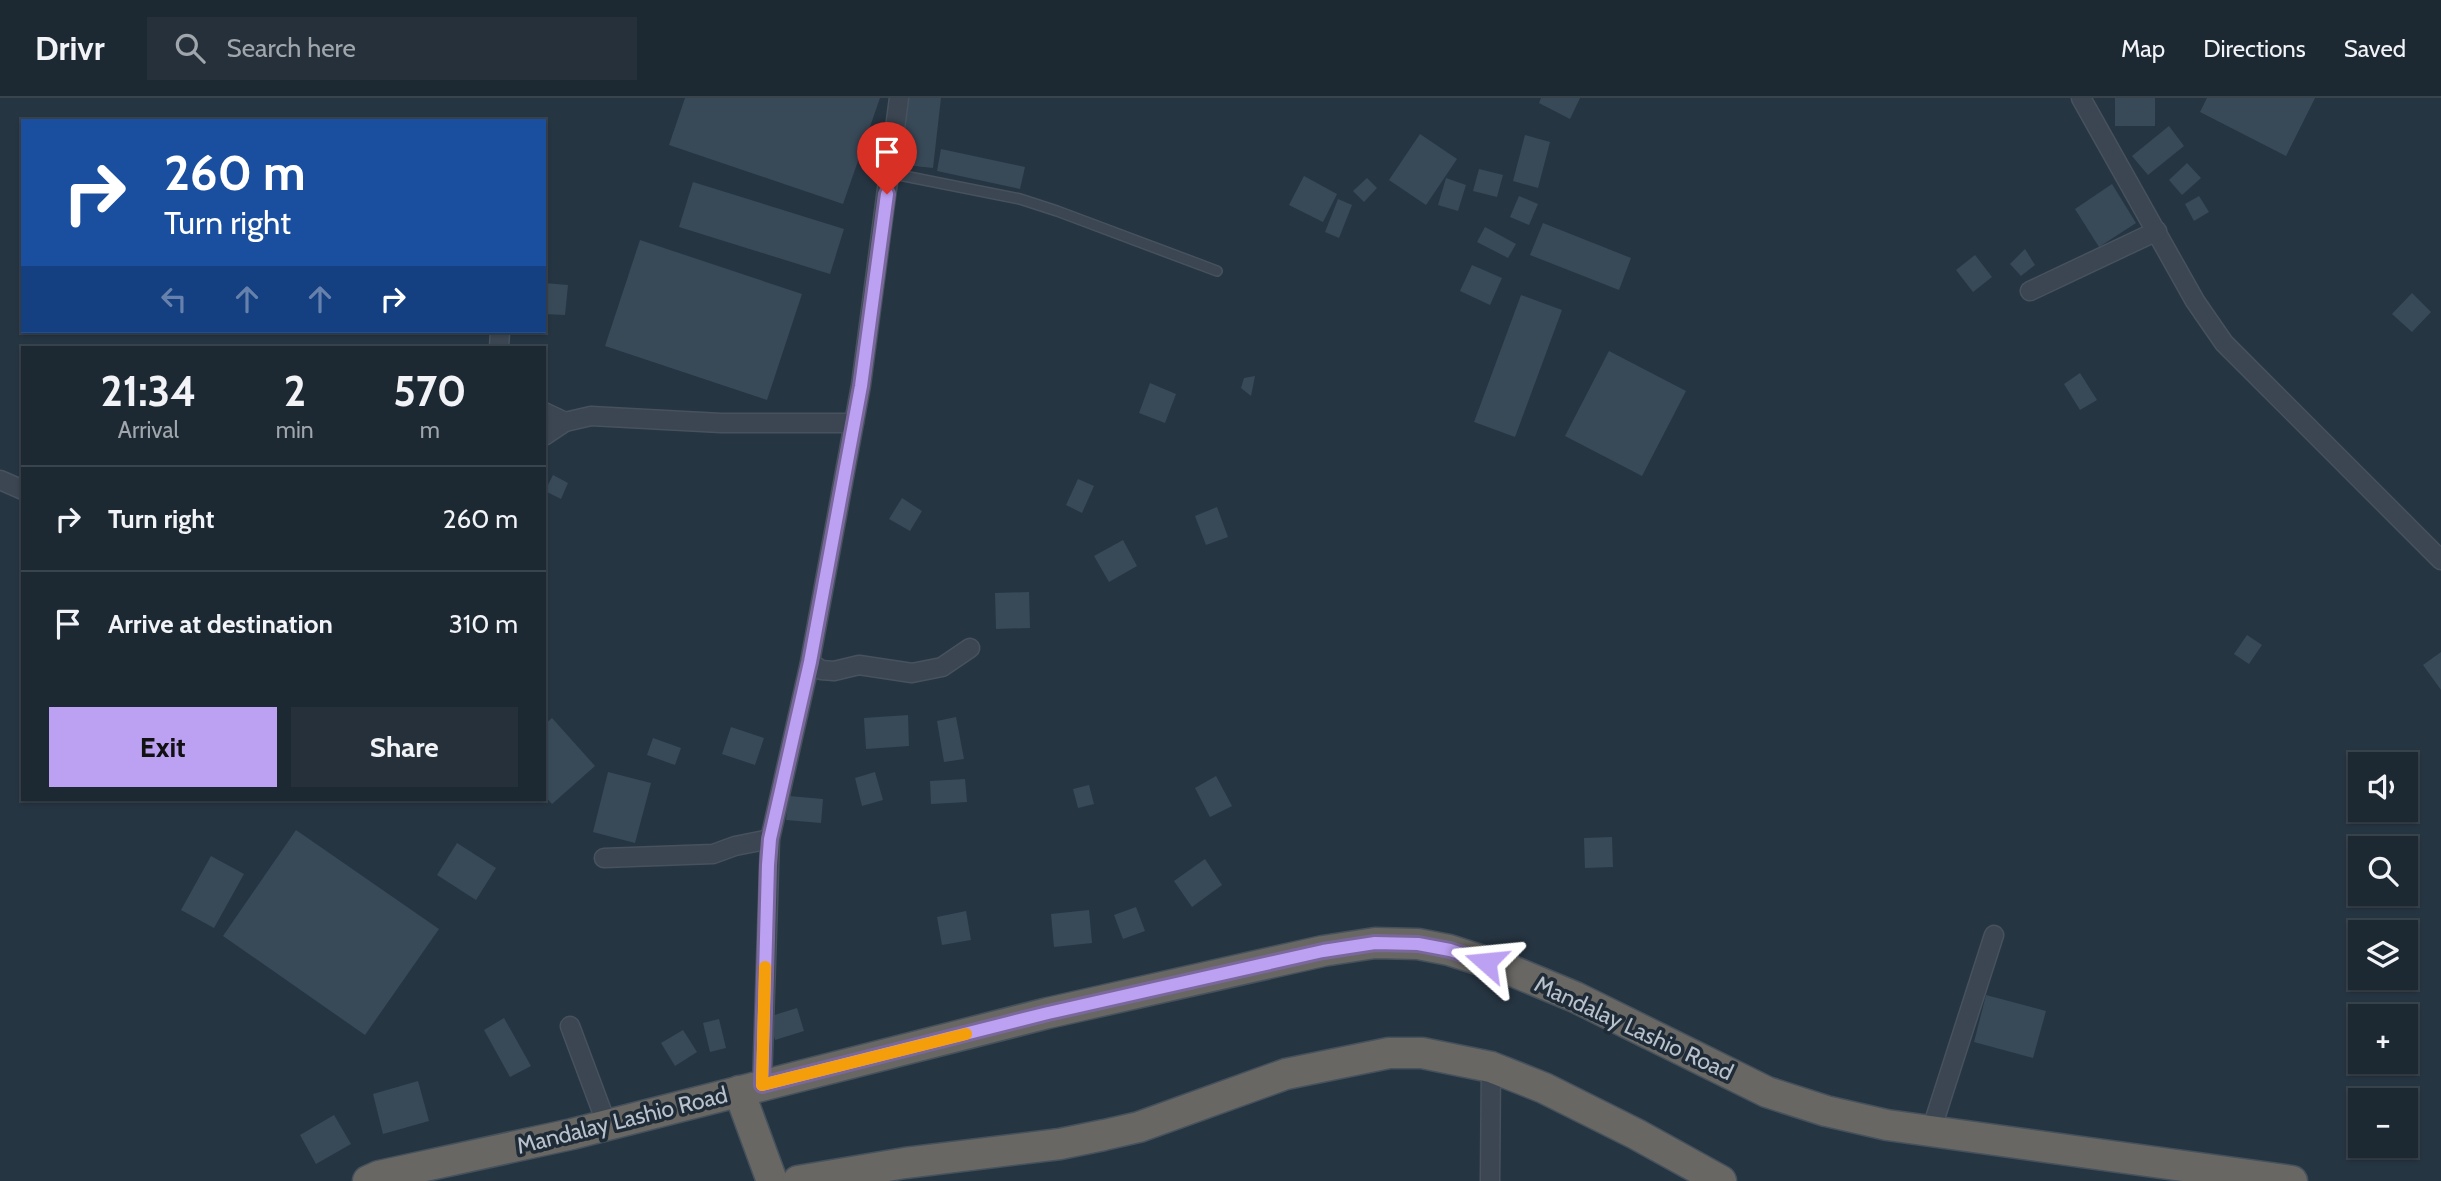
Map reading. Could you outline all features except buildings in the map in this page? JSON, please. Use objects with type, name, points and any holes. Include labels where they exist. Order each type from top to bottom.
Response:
[{"type":"highway","name":"Mandalay Lashio Road","points":[[368,1181],[379,1176],[607,1125],[1048,1013],[1323,951],[1375,943],[1418,944],[1450,950],[1505,968],[1575,997],[1767,1092],[1826,1111],[1887,1125],[2292,1181]]},
{"type":"highway","points":[[798,1181],[905,1163],[1059,1144],[1104,1135],[1139,1127],[1286,1074],[1389,1052],[1422,1052],[1491,1067],[1544,1088],[1721,1181]]},
{"type":"highway","points":[[751,1088],[772,1181]]},
{"type":"street","points":[[751,1088],[770,839],[810,662],[854,423],[899,98]]},
{"type":"street","points":[[2081,98],[2195,301],[2224,343],[2441,560]]},
{"type":"street","points":[[2030,291],[2157,231]]},
{"type":"street","points":[[546,413],[565,422]]},
{"type":"street","points":[[546,435],[565,422],[591,416],[685,422],[854,423]]},
{"type":"street","points":[[0,480],[21,489]]},
{"type":"street","points":[[810,662],[821,670],[834,671],[859,665],[912,673],[942,667],[970,648]]},
{"type":"street","points":[[604,858],[713,853],[770,839]]},
{"type":"street","points":[[1931,1131],[1994,935]]},
{"type":"street","points":[[570,1026],[607,1125]]},
{"type":"street","points":[[1490,1181],[1491,1067]]},
{"type":"lane","points":[[890,173],[1020,199],[1217,271]]},
{"type":"slow traffic","points":[[765,967],[762,1085],[966,1034]]},
{"type":"route","points":[[887,194],[861,386],[810,662],[770,839],[762,1085],[1048,1013],[1323,951],[1375,943],[1418,944],[1450,950],[1486,962]]}]
